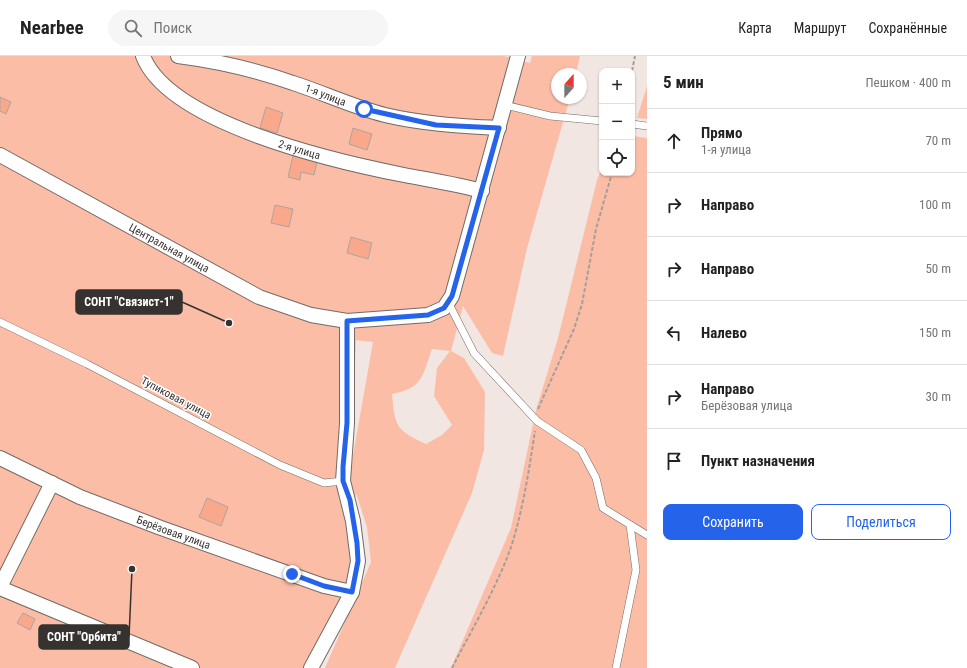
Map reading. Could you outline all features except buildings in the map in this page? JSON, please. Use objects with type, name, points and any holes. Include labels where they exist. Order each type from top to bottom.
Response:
[{"type":"street","name":"2-я улица","points":[[143,56],[155,76],[176,96],[210,116],[248,131],[334,159],[404,175],[457,184],[482,191]]},
{"type":"street","name":"1-я улица","points":[[178,56],[212,61],[270,76],[385,115],[436,125],[499,128]]},
{"type":"street","points":[[448,302],[452,296],[482,191],[518,56]]},
{"type":"street","name":"Центральная улица","points":[[0,155],[259,297],[311,315],[347,321],[428,315],[441,310],[448,302]]},
{"type":"street","points":[[311,668],[352,592],[358,561],[357,543],[350,500],[343,481],[347,423],[347,321]]},
{"type":"street","name":"Берёзовая улица","points":[[0,458],[80,497],[161,528],[324,586],[352,592]]},
{"type":"street","points":[[52,483],[0,588],[192,668]]},
{"type":"lane","points":[[505,105],[550,116],[599,121]]},
{"type":"lane","points":[[635,124],[647,126]]},
{"type":"lane","points":[[448,302],[474,353],[537,420],[581,450],[596,478],[603,508],[647,535]]},
{"type":"lane","name":"Тупиковая улица","points":[[0,322],[87,364],[280,465],[320,482],[343,481]]},
{"type":"lane","points":[[616,668],[636,570],[630,525]]},
{"type":"path","points":[[633,68],[635,56]]},
{"type":"shaded area","points":[[0,56],[504,56],[530,63],[532,56],[580,56],[577,68],[551,68],[551,104],[568,104],[527,248],[503,356],[492,353],[463,306],[451,351],[464,358],[485,392],[484,450],[472,493],[395,668],[325,668],[371,562],[367,527],[356,493],[347,594],[317,668],[0,668]],"holes":[[[356,340],[373,342],[351,467],[350,467]],[[432,349],[450,351],[437,368],[434,396],[452,425],[442,435],[426,444],[408,435],[399,426],[394,414],[392,394],[416,385],[423,374]]]},
{"type":"shaded area","points":[[647,86],[647,119],[637,118]]},
{"type":"shaded area","points":[[635,136],[647,138],[647,668],[451,668],[511,528],[536,410],[558,338],[599,175],[635,176]]},
{"type":"place","name":"СОНТ \"Связист-1\"","points":[[229,323]]},
{"type":"place","name":"СОНТ \"Орбита\"","points":[[132,569]]},
{"type":"route","points":[[292,574],[324,586],[352,592],[358,561],[357,543],[350,500],[343,481],[347,423],[347,321],[428,315],[438,312],[444,308],[452,296],[499,128],[436,125],[385,115],[364,109]]}]
